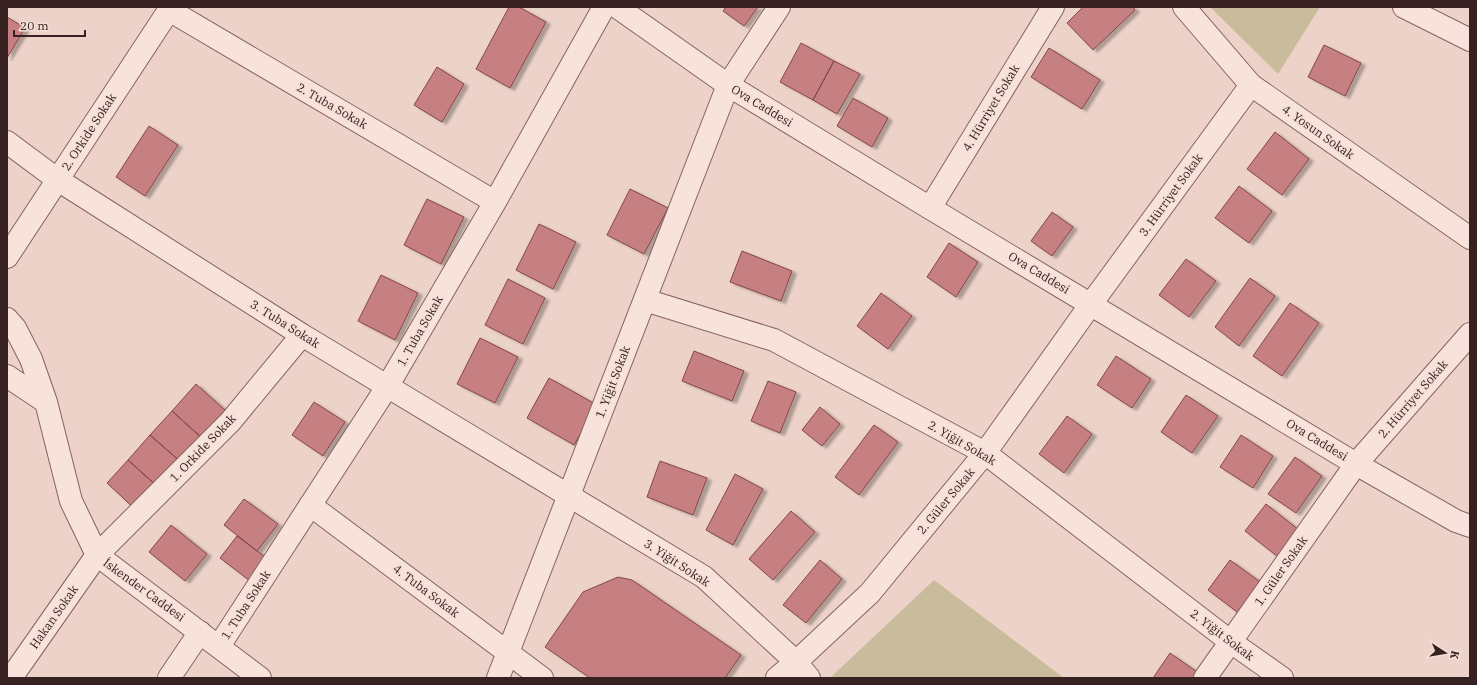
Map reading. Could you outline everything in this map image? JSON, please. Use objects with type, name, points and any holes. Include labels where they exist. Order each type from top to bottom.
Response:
[{"type":"street","name":"1. Tuba Sokak","points":[[219,646],[387,387],[495,202],[604,7]]},
{"type":"street","name":"Ova Caddesi","points":[[617,7],[728,85],[930,208],[1356,464],[1456,521],[1470,526]]},
{"type":"street","name":"1. Yiğit Sokak","points":[[498,678],[728,85],[779,7]]},
{"type":"street","name":"4. Hürriyet Sokak","points":[[930,208],[1053,7]]},
{"type":"street","name":"4. Yosun Sokak","points":[[1184,7],[1250,85],[1470,238]]},
{"type":"street","points":[[1404,7],[1470,40]]},
{"type":"street","name":"2. Tuba Sokak","points":[[170,9],[495,202]]},
{"type":"street","name":"2. Orkide Sokak","points":[[7,257],[170,9]]},
{"type":"street","name":"3. Hürriyet Sokak","points":[[1091,304],[1250,85]]},
{"type":"street","name":"3. Tuba Sokak","points":[[7,142],[58,180],[302,335],[569,497]]},
{"type":"street","name":"2. Yiğit Sokak","points":[[645,300],[774,340],[986,453],[1231,642],[1282,678]]},
{"type":"street","name":"2. Güler Sokak","points":[[777,678],[803,670],[870,593],[986,453],[1091,304]]},
{"type":"street","name":"İskender Caddesi","points":[[7,320],[15,328],[31,359],[46,402],[71,501],[97,555],[260,678]]},
{"type":"street","name":"2. Hürriyet Sokak","points":[[1356,464],[1470,334]]},
{"type":"street","name":"1. Orkide Sokak","points":[[97,555],[230,422],[302,335]]},
{"type":"street","points":[[7,376],[46,402]]},
{"type":"street","name":"1. Güler Sokak","points":[[1205,678],[1356,464]]},
{"type":"street","name":"3. Yiğit Sokak","points":[[569,497],[704,578],[803,670]]},
{"type":"street","name":"4. Tuba Sokak","points":[[310,505],[542,678]]},
{"type":"street","name":"Hakan Sokak","points":[[11,678],[97,555]]},
{"type":"street","points":[[169,678],[200,632]]},
{"type":"shaded area","points":[[1210,7],[1320,7],[1278,74]]},
{"type":"shaded area","points":[[934,580],[1064,678],[830,678]]},
{"type":"building","points":[[509,7],[519,7],[546,22],[510,88],[476,69]]},
{"type":"building","points":[[726,7],[758,7],[744,26],[723,11]]},
{"type":"building","points":[[1083,7],[1133,7],[1135,10],[1093,50],[1067,23]]},
{"type":"building","points":[[7,17],[25,28],[7,58]]},
{"type":"building","points":[[801,43],[834,61],[813,100],[780,82]]},
{"type":"building","points":[[1324,45],[1361,63],[1345,96],[1308,77]]},
{"type":"building","points":[[1049,48],[1100,80],[1082,109],[1031,77]]},
{"type":"building","points":[[834,61],[860,74],[837,114],[813,100]]},
{"type":"building","points":[[437,67],[464,84],[442,122],[414,105]]},
{"type":"building","points":[[853,98],[888,118],[872,147],[837,126]]},
{"type":"building","points":[[149,126],[178,145],[145,196],[116,177]]},
{"type":"building","points":[[1275,132],[1309,159],[1282,195],[1247,169]]},
{"type":"building","points":[[1239,186],[1272,211],[1249,243],[1215,218]]},
{"type":"building","points":[[630,189],[668,208],[644,254],[607,235]]},
{"type":"building","points":[[427,199],[464,217],[441,264],[404,245]]},
{"type":"building","points":[[1052,212],[1073,227],[1052,256],[1031,241]]},
{"type":"building","points":[[539,224],[576,242],[553,289],[516,270]]},
{"type":"building","points":[[949,243],[978,262],[956,297],[927,277]]},
{"type":"building","points":[[742,251],[792,271],[781,301],[730,282]]},
{"type":"building","points":[[1186,259],[1216,281],[1189,317],[1159,295]]},
{"type":"building","points":[[381,275],[418,293],[395,340],[358,321]]},
{"type":"building","points":[[1250,278],[1275,296],[1239,346],[1215,327]]},
{"type":"building","points":[[508,279],[545,298],[523,344],[485,325]]},
{"type":"building","points":[[881,293],[912,316],[888,349],[857,326]]},
{"type":"building","points":[[1290,303],[1319,323],[1282,376],[1253,356]]},
{"type":"building","points":[[480,338],[518,357],[495,403],[457,384]]},
{"type":"building","points":[[694,351],[744,371],[732,401],[682,381]]},
{"type":"building","points":[[1116,356],[1151,379],[1132,408],[1097,385]]},
{"type":"building","points":[[549,378],[597,405],[574,445],[527,418]]},
{"type":"building","points":[[768,381],[796,392],[780,433],[751,421]]},
{"type":"building","points":[[196,384],[227,412],[203,439],[172,411]]},
{"type":"building","points":[[1186,395],[1218,416],[1192,453],[1161,432]]},
{"type":"building","points":[[314,402],[345,422],[323,456],[292,435]]},
{"type":"building","points":[[820,407],[840,424],[822,446],[802,430]]},
{"type":"building","points":[[172,411],[203,439],[182,463],[150,435]]},
{"type":"building","points":[[1067,416],[1092,434],[1064,473],[1039,454]]},
{"type":"building","points":[[874,425],[898,442],[859,495],[835,477]]},
{"type":"building","points":[[150,435],[182,463],[159,488],[128,460]]},
{"type":"building","points":[[1241,435],[1273,456],[1253,488],[1220,467]]},
{"type":"building","points":[[1295,457],[1322,476],[1296,513],[1268,494]]},
{"type":"building","points":[[128,460],[159,488],[138,512],[107,483]]},
{"type":"building","points":[[660,461],[707,478],[693,515],[647,497]]},
{"type":"building","points":[[735,474],[763,489],[733,545],[706,530]]},
{"type":"building","points":[[244,499],[278,524],[257,551],[224,525]]},
{"type":"building","points":[[1266,504],[1299,530],[1278,557],[1245,531]]},
{"type":"building","points":[[791,511],[815,532],[773,580],[749,559]]},
{"type":"building","points":[[171,525],[207,554],[185,581],[149,552]]},
{"type":"building","points":[[237,536],[268,559],[250,581],[220,558]]},
{"type":"building","points":[[820,560],[842,579],[806,623],[783,605]]},
{"type":"building","points":[[1230,560],[1263,584],[1241,615],[1208,590]]},
{"type":"building","points":[[618,577],[632,580],[741,655],[725,678],[590,678],[545,647],[583,592]]},
{"type":"building","points":[[1170,653],[1200,674],[1198,678],[1153,678]]}]
